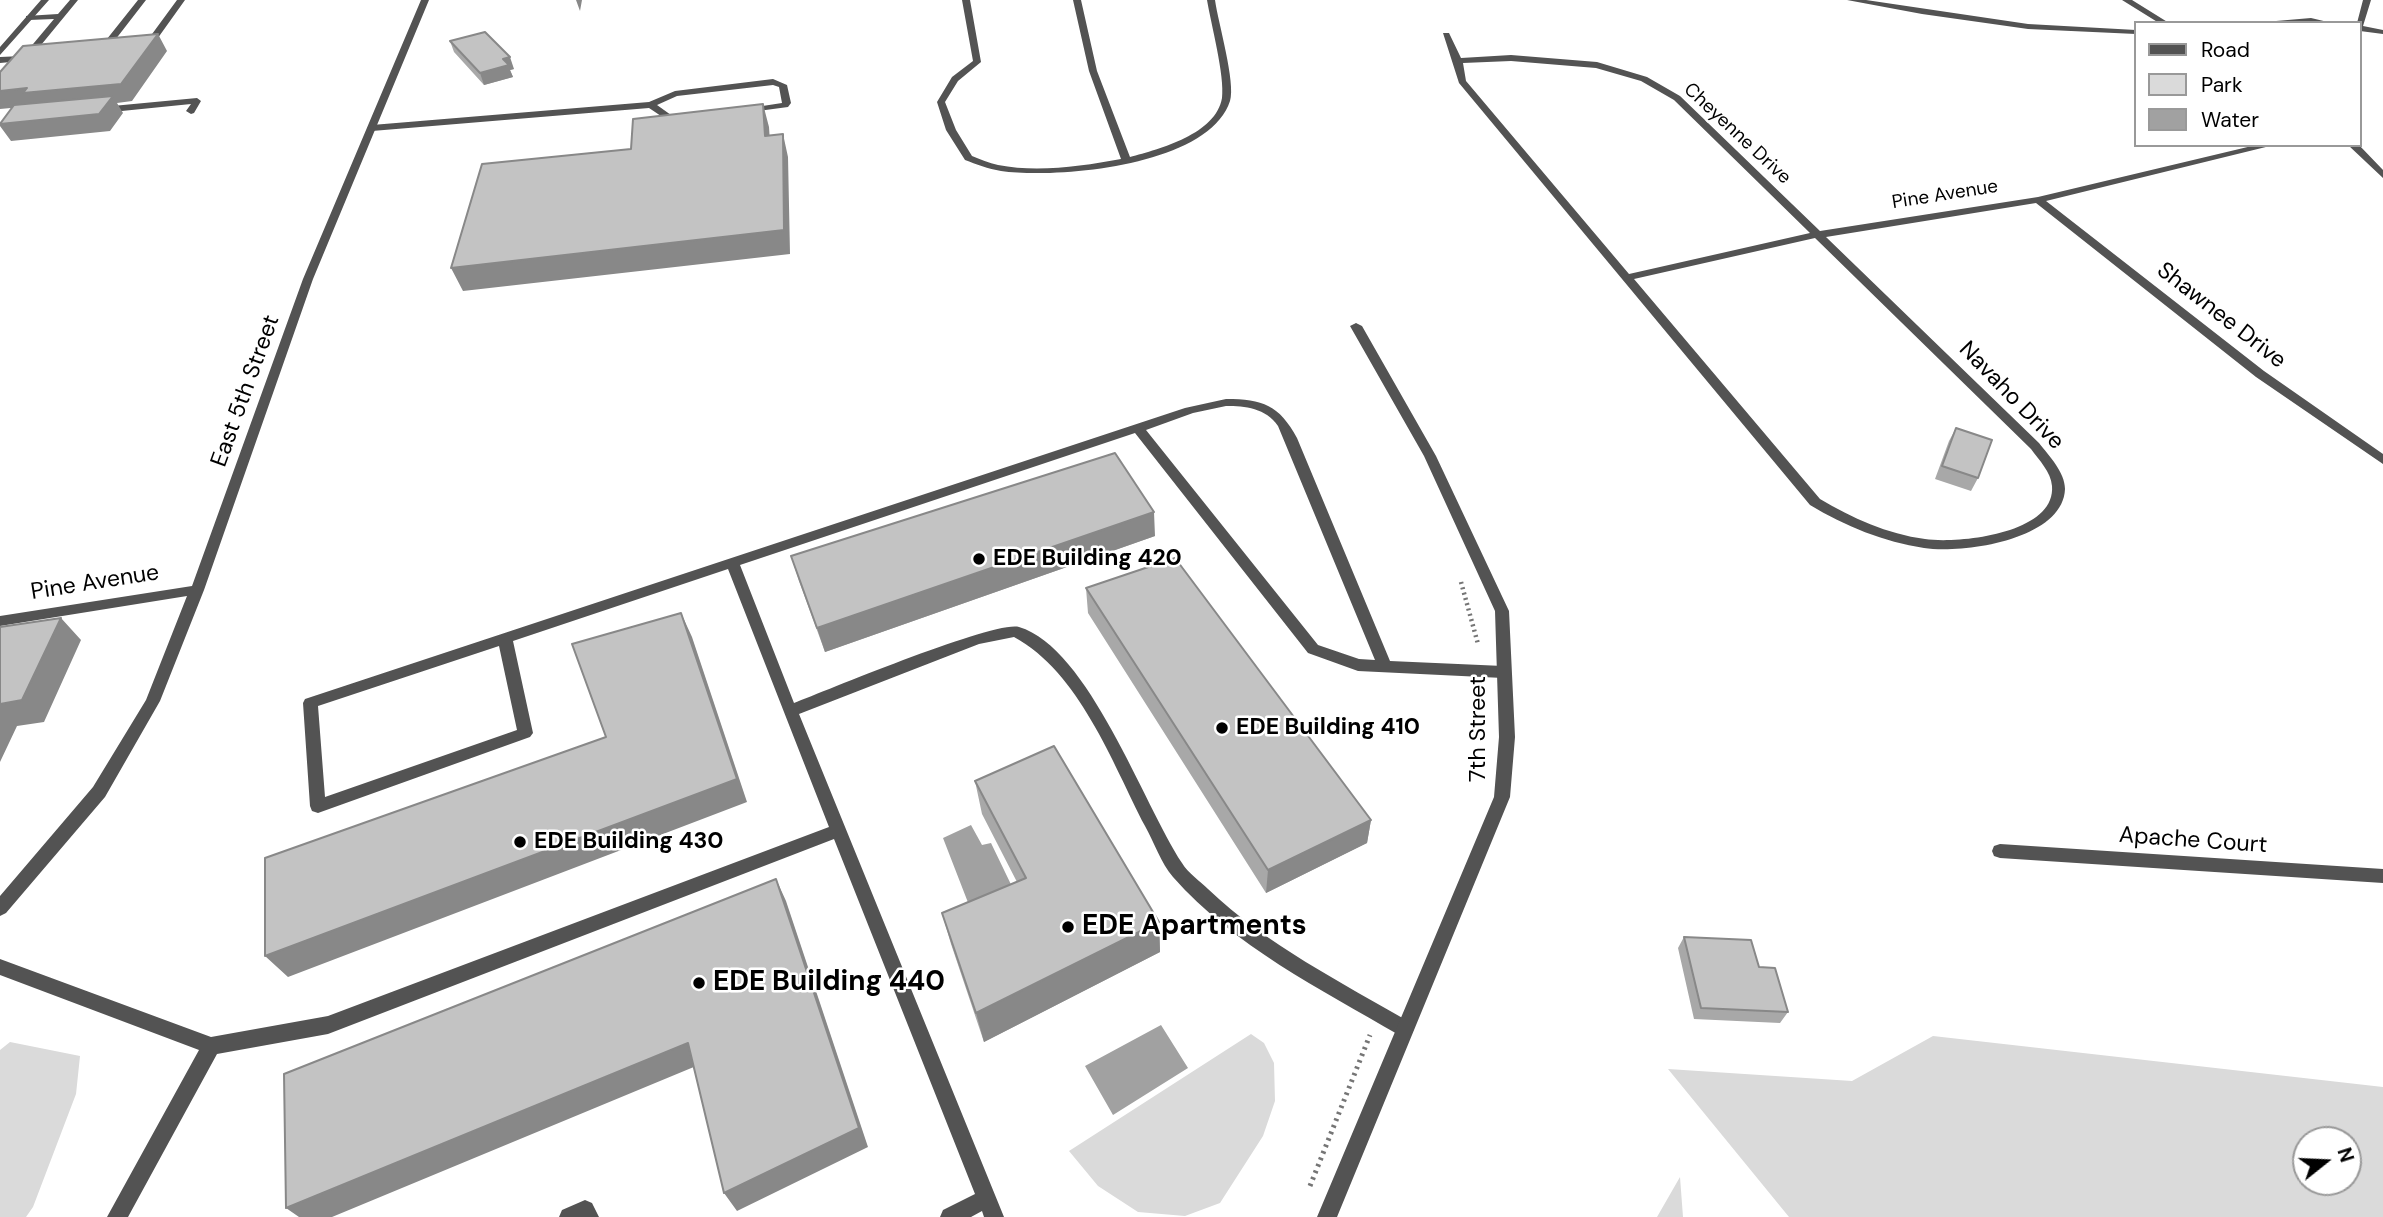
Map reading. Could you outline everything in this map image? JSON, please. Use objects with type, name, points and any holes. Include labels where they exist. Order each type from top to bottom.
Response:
[{"type":"street","points":[[0,52],[45,0]]},
{"type":"street","points":[[25,58],[74,0]]},
{"type":"street","points":[[102,51],[142,0]]},
{"type":"street","points":[[136,48],[147,47],[181,0]]},
{"type":"street","name":"East 5th Street","points":[[0,908],[99,792],[153,701],[197,590],[308,279],[425,0]]},
{"type":"street","points":[[966,0],[977,62],[955,79],[941,102],[951,130],[968,158],[999,168],[1055,170],[1152,157],[1196,138],[1215,120],[1226,100],[1211,0]]},
{"type":"street","points":[[1077,0],[1093,71],[1126,160]]},
{"type":"street","points":[[1851,0],[2004,25],[2134,32]]},
{"type":"street","points":[[2126,0],[2162,21]]},
{"type":"street","points":[[2362,21],[2367,0]]},
{"type":"street","points":[[29,18],[61,16]]},
{"type":"street","points":[[2362,27],[2383,32]]},
{"type":"street","points":[[1446,35],[1458,61],[1462,81],[1625,278]]},
{"type":"street","points":[[89,52],[113,50]]},
{"type":"street","points":[[0,60],[38,57]]},
{"type":"street","name":"Cheyenne Drive","points":[[1458,61],[1511,58],[1560,60],[1597,65],[1644,79],[1677,98],[1818,235]]},
{"type":"street","points":[[372,128],[651,105],[674,94],[774,82],[783,85],[787,103],[785,106],[740,111]]},
{"type":"street","points":[[89,111],[197,101],[191,111]]},
{"type":"street","points":[[651,105],[669,118],[701,115]]},
{"type":"street","name":"Pine Avenue","points":[[1625,278],[1818,235],[2038,200],[2261,147]]},
{"type":"street","points":[[2355,147],[2383,175]]},
{"type":"street","name":"Shawnee Drive","points":[[2038,200],[2260,374],[2383,460]]},
{"type":"street","name":"Navaho Drive","points":[[1625,278],[1815,502],[1839,517],[1867,529],[1926,544],[1976,544],[2028,528],[2049,512],[2058,492],[2053,468],[2035,446],[1818,235]]},
{"type":"street","name":"7th Street","points":[[1327,1217],[1502,797],[1507,737],[1502,611],[1430,456],[1356,326]]},
{"type":"street","points":[[505,639],[525,733],[318,806],[310,703],[1219,402],[1254,404],[1278,416],[1291,438],[1385,666]]},
{"type":"street","points":[[1138,428],[1312,649],[1358,665],[1503,672]]},
{"type":"street","points":[[732,563],[994,1217]]},
{"type":"street","name":"Pine Avenue","points":[[0,621],[197,590]]},
{"type":"street","points":[[790,711],[977,639],[1016,631],[1040,643],[1082,691],[1177,870],[1224,915],[1267,946],[1405,1029]]},
{"type":"street","points":[[0,967],[211,1046],[328,1025],[839,830]]},
{"type":"street","name":"Apache Court","points":[[2000,851],[2383,876]]},
{"type":"street","points":[[117,1217],[211,1046]]},
{"type":"street","points":[[950,1217],[986,1198]]},
{"type":"street","points":[[569,1217],[585,1210],[589,1217]]},
{"type":"path","points":[[1458,570],[1480,652],[1481,671]]},
{"type":"path","points":[[1308,1193],[1380,1015]]},
{"type":"green space","points":[[1251,1034],[1264,1043],[1274,1063],[1275,1101],[1263,1136],[1220,1203],[1185,1216],[1138,1212],[1098,1186],[1069,1151]]},
{"type":"green space","points":[[1933,1036],[2383,1087],[2383,1217],[1789,1217],[1668,1069],[1852,1081]]},
{"type":"green space","points":[[10,1042],[80,1056],[76,1094],[33,1207],[26,1217],[0,1217],[0,1050]]},
{"type":"green space","points":[[1680,1177],[1683,1217],[1657,1217]]},
{"type":"water","points":[[971,825],[982,845],[991,843],[1018,899],[974,918],[943,838]]},
{"type":"water","points":[[1161,1025],[1188,1068],[1113,1115],[1085,1066]]},
{"type":"building","points":[[485,32],[510,57],[503,59],[509,65],[480,73],[450,41]]},
{"type":"building","points":[[158,34],[121,84],[23,93],[27,88],[0,91],[0,72],[23,46]]},
{"type":"building","points":[[113,96],[99,114],[0,124],[14,105]]},
{"type":"building","points":[[763,104],[765,136],[783,134],[784,230],[451,268],[482,164],[631,149],[633,119]]},
{"type":"building","points":[[1956,428],[1992,440],[1978,478],[1942,466]]},
{"type":"building","name":"EDE Building 420","points":[[1115,453],[1154,512],[817,628],[791,556]]},
{"type":"building","name":"EDE Building 410","points":[[1175,558],[1371,820],[1268,870],[1086,588]]},
{"type":"building","name":"EDE Building 430","points":[[681,613],[737,779],[265,956],[265,858],[606,737],[572,644]]},
{"type":"building","points":[[61,618],[22,700],[0,704],[0,627]]},
{"type":"building","name":"EDE Apartments","points":[[1054,746],[1159,922],[976,1013],[942,913],[1026,878],[975,781]]},
{"type":"building","name":"EDE Building 440","points":[[776,879],[859,1128],[724,1193],[688,1043],[286,1208],[284,1074]]},
{"type":"building","points":[[1684,937],[1751,940],[1759,967],[1775,968],[1788,1012],[1701,1008]]},
{"type":"place","name":"EDE Building 420","points":[[979,559]]},
{"type":"place","name":"EDE Building 410","points":[[1222,728]]},
{"type":"place","name":"EDE Building 430","points":[[520,842]]},
{"type":"place","name":"EDE Apartments","points":[[1068,927]]},
{"type":"place","name":"EDE Building 440","points":[[699,983]]}]
